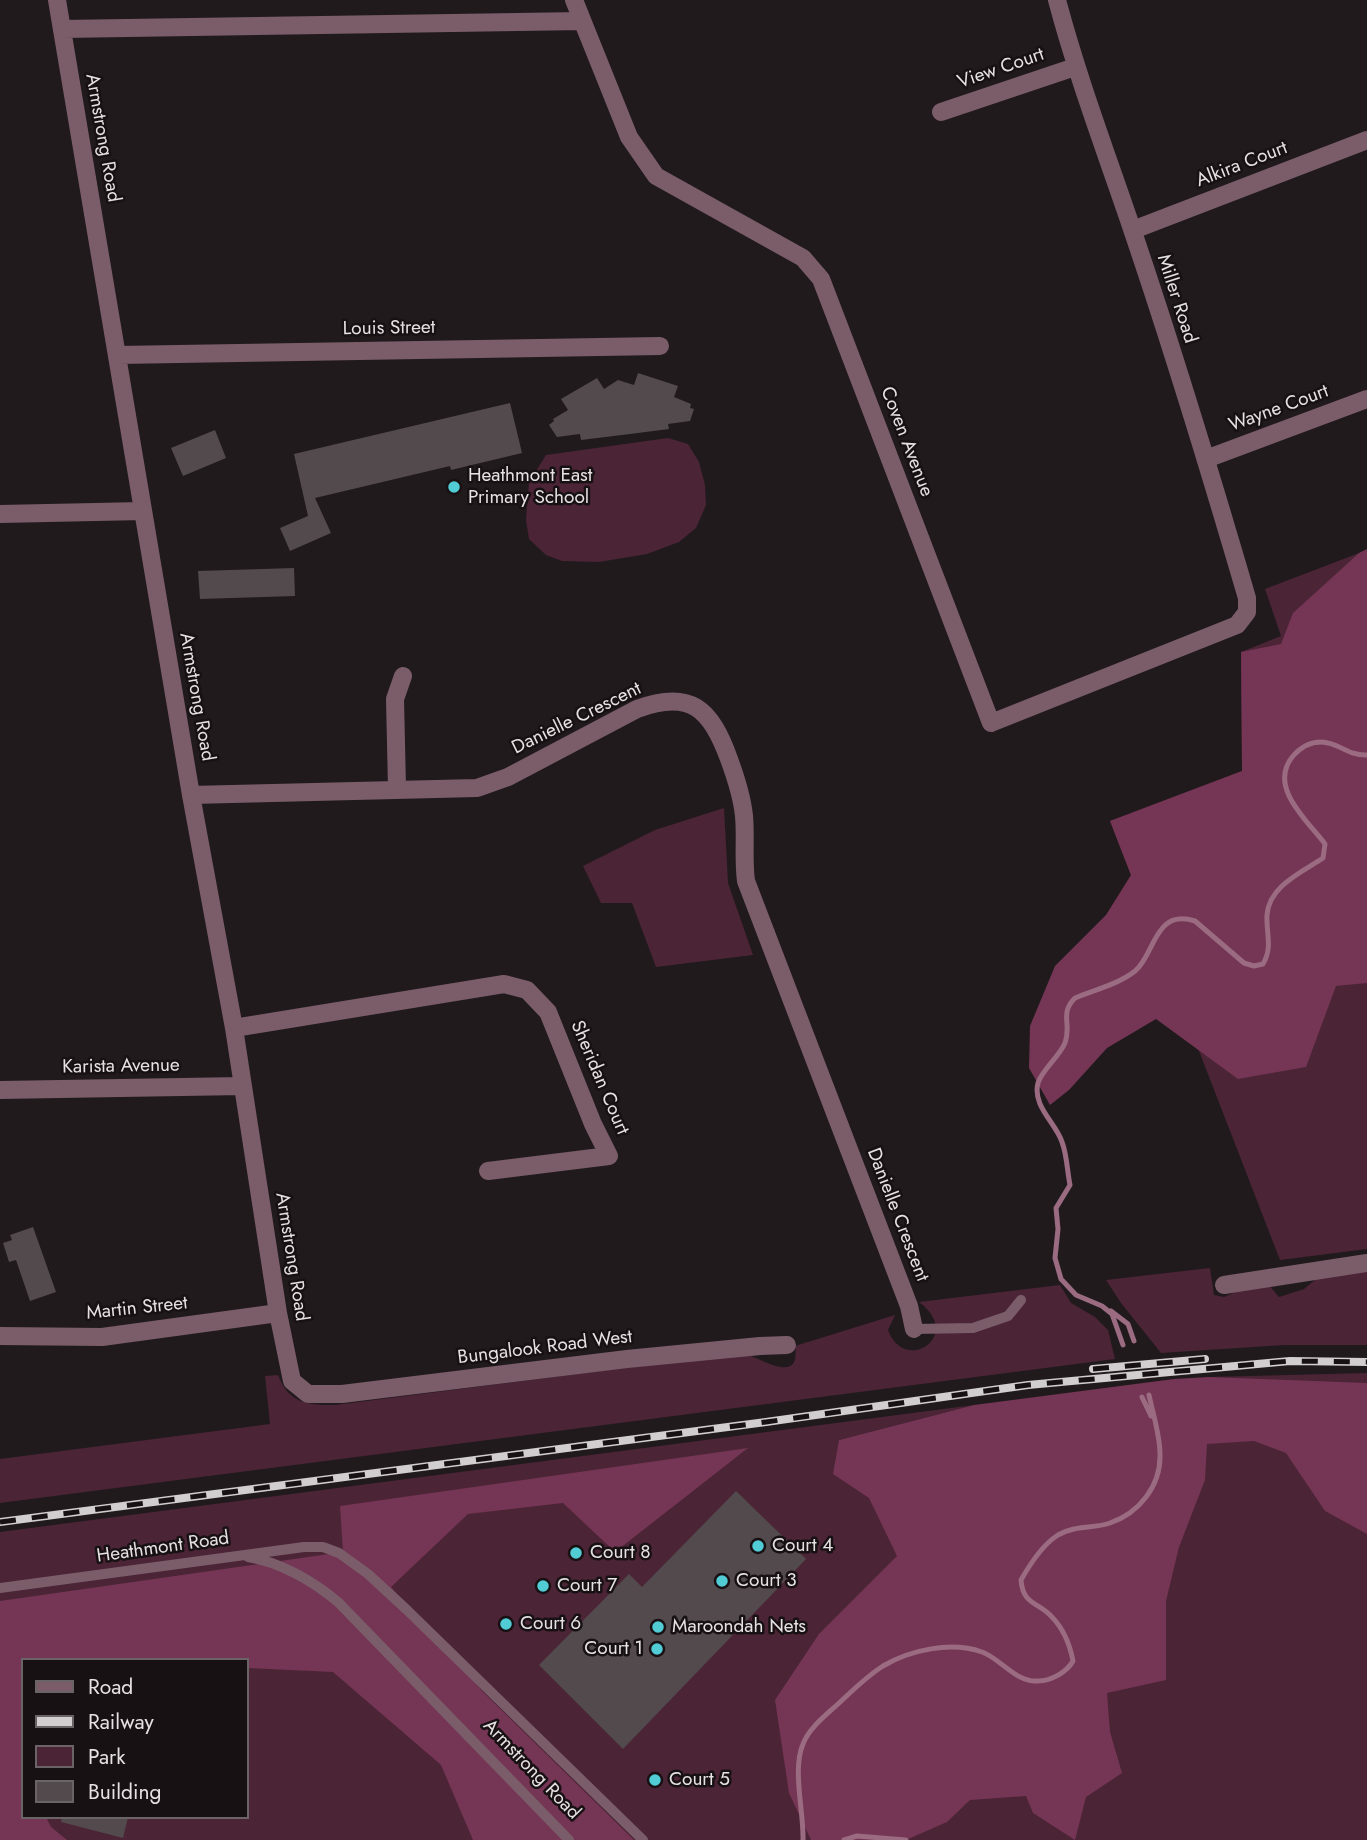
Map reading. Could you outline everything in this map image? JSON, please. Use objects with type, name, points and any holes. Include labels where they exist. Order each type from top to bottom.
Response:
[{"type":"street","name":"Armstrong Road","points":[[57,0],[191,795],[234,1028],[278,1313],[292,1381],[308,1394]]},
{"type":"street","name":"Coven Avenue","points":[[574,0],[629,137],[656,176],[803,258],[821,279],[991,723],[1237,625],[1247,612]]},
{"type":"street","name":"Miller Road","points":[[1057,0],[1075,66],[1133,230],[1206,459],[1247,598],[1247,612]]},
{"type":"street","points":[[62,29],[582,21]]},
{"type":"street","name":"View Court","points":[[941,112],[1075,66]]},
{"type":"street","name":"Alkira Court","points":[[1133,230],[1367,139]]},
{"type":"street","name":"Louis Street","points":[[118,355],[660,346]]},
{"type":"street","name":"Wayne Court","points":[[1206,459],[1367,400]]},
{"type":"street","points":[[0,514],[143,511]]},
{"type":"street","points":[[397,788],[395,699],[402,676]]},
{"type":"street","name":"Danielle Crescent","points":[[191,795],[477,788],[508,777],[655,702],[676,701],[692,706],[708,716],[723,742],[740,788],[746,881],[909,1306],[914,1329]]},
{"type":"street","name":"Sheridan Court","points":[[234,1028],[504,984],[527,990],[548,1012],[593,1124],[610,1156],[488,1171]]},
{"type":"street","name":"Karista Avenue","points":[[0,1090],[242,1086]]},
{"type":"street","points":[[1224,1285],[1367,1263]]},
{"type":"street","name":"Martin Street","points":[[0,1336],[102,1337],[278,1313]]},
{"type":"street","name":"Bungalook Road West","points":[[308,1394],[342,1394],[626,1359],[787,1345]]},
{"type":"lane","points":[[914,1329],[973,1328],[1008,1316],[1021,1300]]},
{"type":"lane","name":"Heathmont Road","points":[[0,1588],[304,1547],[331,1550]]},
{"type":"lane","name":"Armstrong Road","points":[[331,1550],[358,1566],[407,1609],[643,1840]]},
{"type":"lane","name":"Armstrong Road","points":[[233,1556],[254,1558],[285,1569],[338,1602],[569,1840]]},
{"type":"green space","points":[[668,438],[688,444],[699,462],[705,485],[706,505],[696,528],[679,542],[647,554],[599,562],[562,561],[546,555],[529,539],[526,520],[529,482],[546,455]]},
{"type":"green space","points":[[1367,550],[1367,1249],[1280,1260],[1110,821],[1242,771],[1241,652],[1281,636],[1265,589]]},
{"type":"green space","points":[[724,808],[728,883],[753,955],[656,967],[632,903],[601,903],[583,866],[655,830]]},
{"type":"green space","points":[[1210,1268],[1214,1295],[1224,1297],[1245,1288],[1269,1285],[1279,1297],[1304,1289],[1321,1275],[1367,1268],[1367,1345],[1284,1345],[1161,1353],[1106,1280]]},
{"type":"green space","points":[[1060,1285],[1071,1303],[1095,1317],[1108,1330],[1115,1359],[0,1503],[0,1459],[270,1424],[265,1376],[278,1375],[282,1385],[300,1401],[335,1405],[742,1353],[786,1367],[792,1365],[795,1358],[795,1346],[895,1315],[888,1330],[896,1343],[906,1349],[917,1350],[927,1346],[934,1338],[936,1327],[932,1315],[919,1302]]},
{"type":"green space","points":[[1367,1373],[1367,1840],[889,1840],[1061,1698],[1209,1377]]},
{"type":"green space","points":[[974,1405],[839,1440],[890,1516],[904,1558],[818,1840],[0,1840],[0,1532]]},
{"type":"shaded area","points":[[1367,549],[1367,983],[1336,986],[1306,1067],[1238,1079],[1156,1019],[1107,1048],[1069,1090],[1050,1105],[1029,1068],[1030,1026],[1055,966],[1106,915],[1131,875],[1110,821],[1242,771],[1241,652],[1281,644],[1293,613],[1359,553]]},
{"type":"shaded area","points":[[1209,1377],[1367,1383],[1367,1534],[1325,1511],[1286,1453],[1254,1441],[1207,1444],[1205,1480],[1179,1547],[1166,1601],[1166,1680],[1107,1693],[1110,1732],[1122,1773],[1086,1797],[1075,1840],[1033,1813],[1026,1796],[970,1800],[947,1822],[906,1840],[811,1840],[789,1793],[775,1700],[819,1634],[897,1556],[869,1498],[833,1474],[839,1440],[974,1405],[1174,1379]]},
{"type":"shaded area","points":[[748,1448],[615,1552],[563,1503],[468,1514],[391,1587],[482,1691],[634,1840],[473,1840],[441,1765],[333,1672],[248,1668],[248,1658],[21,1658],[21,1819],[47,1819],[51,1827],[67,1840],[0,1840],[0,1601],[343,1552],[340,1506]]},
{"type":"building","points":[[638,373],[678,386],[674,397],[691,404],[690,408],[694,409],[690,421],[668,424],[669,429],[581,440],[580,434],[557,437],[549,425],[553,419],[568,410],[561,399],[597,378],[604,389],[618,380],[634,385]]},
{"type":"building","points":[[510,403],[522,453],[451,470],[450,466],[315,498],[331,533],[290,551],[280,528],[308,516],[294,454]]},
{"type":"building","points":[[215,430],[226,458],[183,476],[171,448]]},
{"type":"building","points":[[294,568],[295,596],[200,599],[198,571]]},
{"type":"building","points":[[33,1227],[56,1292],[30,1301],[16,1260],[9,1262],[3,1243],[12,1240],[10,1235]]},
{"type":"building","name":"Maroondah Nets","points":[[736,1491],[806,1559],[623,1749],[539,1665],[629,1574],[642,1587]]},
{"type":"building","points":[[62,1819],[128,1819],[123,1838],[61,1822]]},
{"type":"waterway","points":[[1123,1345],[1112,1314],[1102,1306],[1076,1295],[1061,1279],[1055,1258],[1058,1229],[1056,1208],[1070,1185],[1062,1142],[1041,1107],[1037,1091],[1040,1078],[1065,1043],[1070,1004],[1075,998],[1129,976],[1142,964],[1157,935],[1171,921],[1195,921],[1244,963],[1254,966],[1263,964],[1268,946],[1269,905],[1288,881],[1323,858],[1325,844],[1293,803],[1287,791],[1286,768],[1299,750],[1317,742],[1367,755]]},
{"type":"waterway","points":[[1111,1311],[1128,1324],[1134,1341]]},
{"type":"waterway","points":[[803,1840],[798,1778],[803,1744],[818,1722],[883,1666],[918,1652],[944,1647],[982,1652],[1030,1681],[1053,1678],[1070,1665],[1073,1661],[1072,1655],[1062,1631],[1046,1611],[1028,1599],[1021,1580],[1032,1561],[1058,1535],[1110,1523],[1130,1512],[1146,1497],[1157,1477],[1160,1454],[1149,1395]]},
{"type":"waterway","points":[[1142,1397],[1151,1416]]},
{"type":"waterway","points":[[844,1840],[857,1836],[906,1840]]},
{"type":"railway","points":[[1093,1369],[1205,1359]]},
{"type":"railway","points":[[0,1522],[1028,1385],[1290,1361],[1367,1362]]},
{"type":"place","name":"Heathmont East Primary School","points":[[454,487]]},
{"type":"place","name":"Court 4","points":[[758,1546]]},
{"type":"place","name":"Court 8","points":[[576,1553]]},
{"type":"place","name":"Court 3","points":[[722,1581]]},
{"type":"place","name":"Court 7","points":[[543,1586]]},
{"type":"place","name":"Court 6","points":[[506,1624]]},
{"type":"place","name":"Maroondah Nets","points":[[658,1627]]},
{"type":"place","name":"Court 1","points":[[657,1649]]},
{"type":"place","name":"Court 5","points":[[655,1780]]}]
